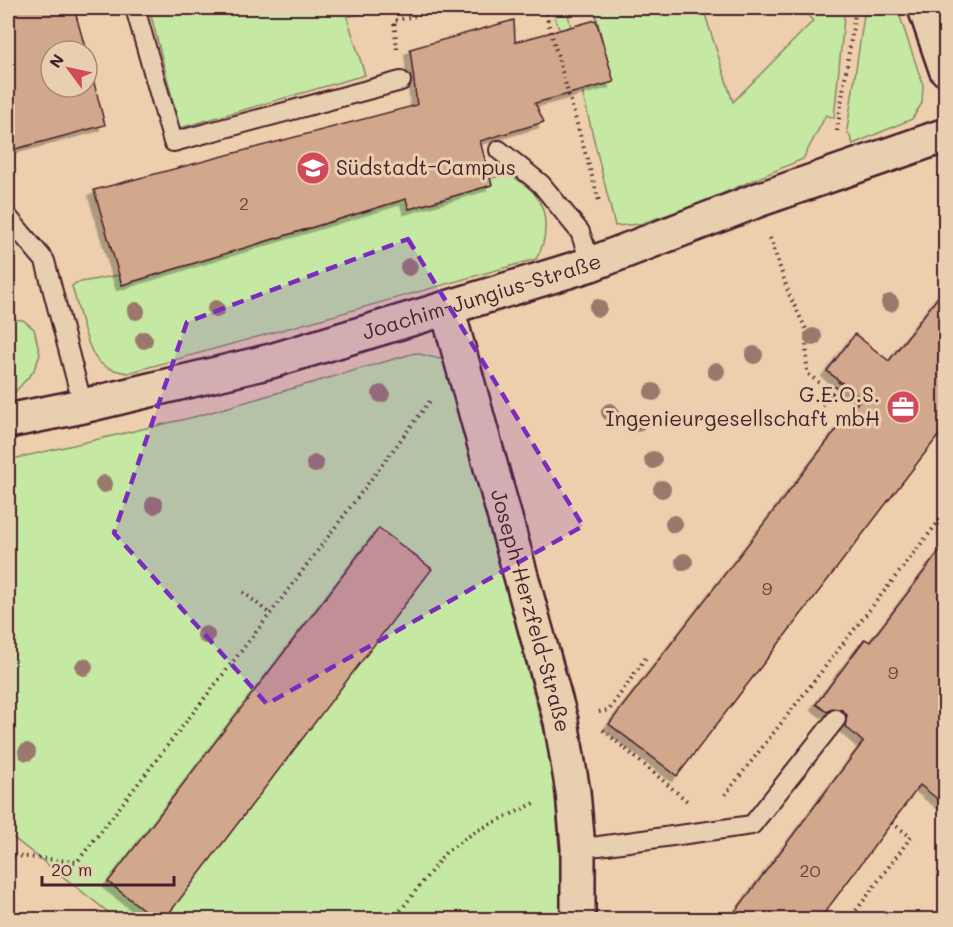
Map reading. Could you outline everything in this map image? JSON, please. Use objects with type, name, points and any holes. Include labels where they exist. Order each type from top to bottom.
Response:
[{"type":"street","points":[[925,8],[945,69]]},
{"type":"street","name":"Joachim-Jungius-Straße","points":[[8,421],[83,406],[271,361],[447,308],[591,264],[758,200],[945,135]]},
{"type":"street","name":"Joseph-Herzfeld-Straße","points":[[447,308],[573,718],[573,792],[578,847],[578,920]]},
{"type":"lane","points":[[135,8],[173,142],[401,81]]},
{"type":"lane","points":[[499,150],[541,184],[580,232],[591,264]]},
{"type":"lane","points":[[8,217],[45,261],[83,406]]},
{"type":"lane","points":[[578,847],[599,846],[713,823],[752,825],[836,719]]},
{"type":"path","points":[[401,81],[394,21],[444,8]]},
{"type":"path","points":[[544,8],[604,219],[580,232]]},
{"type":"path","points":[[844,171],[834,145],[855,14],[853,8]]},
{"type":"path","points":[[774,247],[790,297],[806,328],[807,374],[832,393]]},
{"type":"path","points":[[812,421],[840,381]]},
{"type":"path","points":[[8,855],[77,862],[270,614],[424,410]]},
{"type":"path","points":[[573,718],[713,823],[945,512]]},
{"type":"path","points":[[243,592],[270,614]]},
{"type":"path","points":[[573,718],[609,710],[647,656]]},
{"type":"path","points":[[393,920],[446,852],[476,831],[537,802],[573,792]]},
{"type":"path","points":[[849,920],[911,837],[892,823]]},
{"type":"highlighted area","points":[[408,239],[583,526],[267,704],[114,533],[187,322]]},
{"type":"green space","points":[[149,8],[380,8],[347,17],[365,75],[180,128]]},
{"type":"green space","points":[[551,8],[567,8],[571,28],[560,31]]},
{"type":"green space","points":[[594,8],[703,8],[733,102],[813,21],[801,8],[845,8],[834,118],[826,115],[803,159],[693,206],[640,224],[615,226],[582,91],[613,82]]},
{"type":"green space","points":[[882,8],[897,8],[923,85],[922,103],[912,119],[853,144],[847,130],[864,15]]},
{"type":"green space","points":[[510,175],[530,189],[536,196],[544,214],[545,232],[536,259],[128,373],[101,364],[90,347],[72,286],[76,283],[119,275],[122,285],[406,199],[409,209],[492,185],[490,178]]},
{"type":"green space","points":[[8,319],[23,320],[34,329],[40,355],[33,372],[14,393],[8,396],[8,364],[10,363]]},
{"type":"green space","points":[[415,353],[444,360],[553,765],[562,919],[117,919],[10,835],[8,802],[8,460],[194,417]]},
{"type":"building","points":[[8,8],[74,8],[83,39],[39,39],[39,99],[98,99],[105,125],[8,151]]},
{"type":"building","points":[[514,20],[515,42],[596,20],[614,82],[535,103],[544,122],[480,141],[492,185],[409,209],[406,199],[122,285],[94,190],[417,105],[410,49]]},
{"type":"building","points":[[945,288],[945,427],[677,776],[609,724],[861,398],[827,371],[855,334],[889,361]]},
{"type":"building","points":[[379,528],[432,569],[164,920],[157,920],[108,882]]},
{"type":"building","points":[[945,544],[945,805],[920,785],[819,920],[729,920],[863,742],[845,726],[847,715],[842,710],[832,708],[827,712],[816,704],[865,639],[870,642]]},
{"type":"place","name":"Südstadt-Campus","points":[[313,168]]},
{"type":"place","name":"G.E.O.S. Ingenieurgesellschaft mbH","points":[[903,407]]}]
